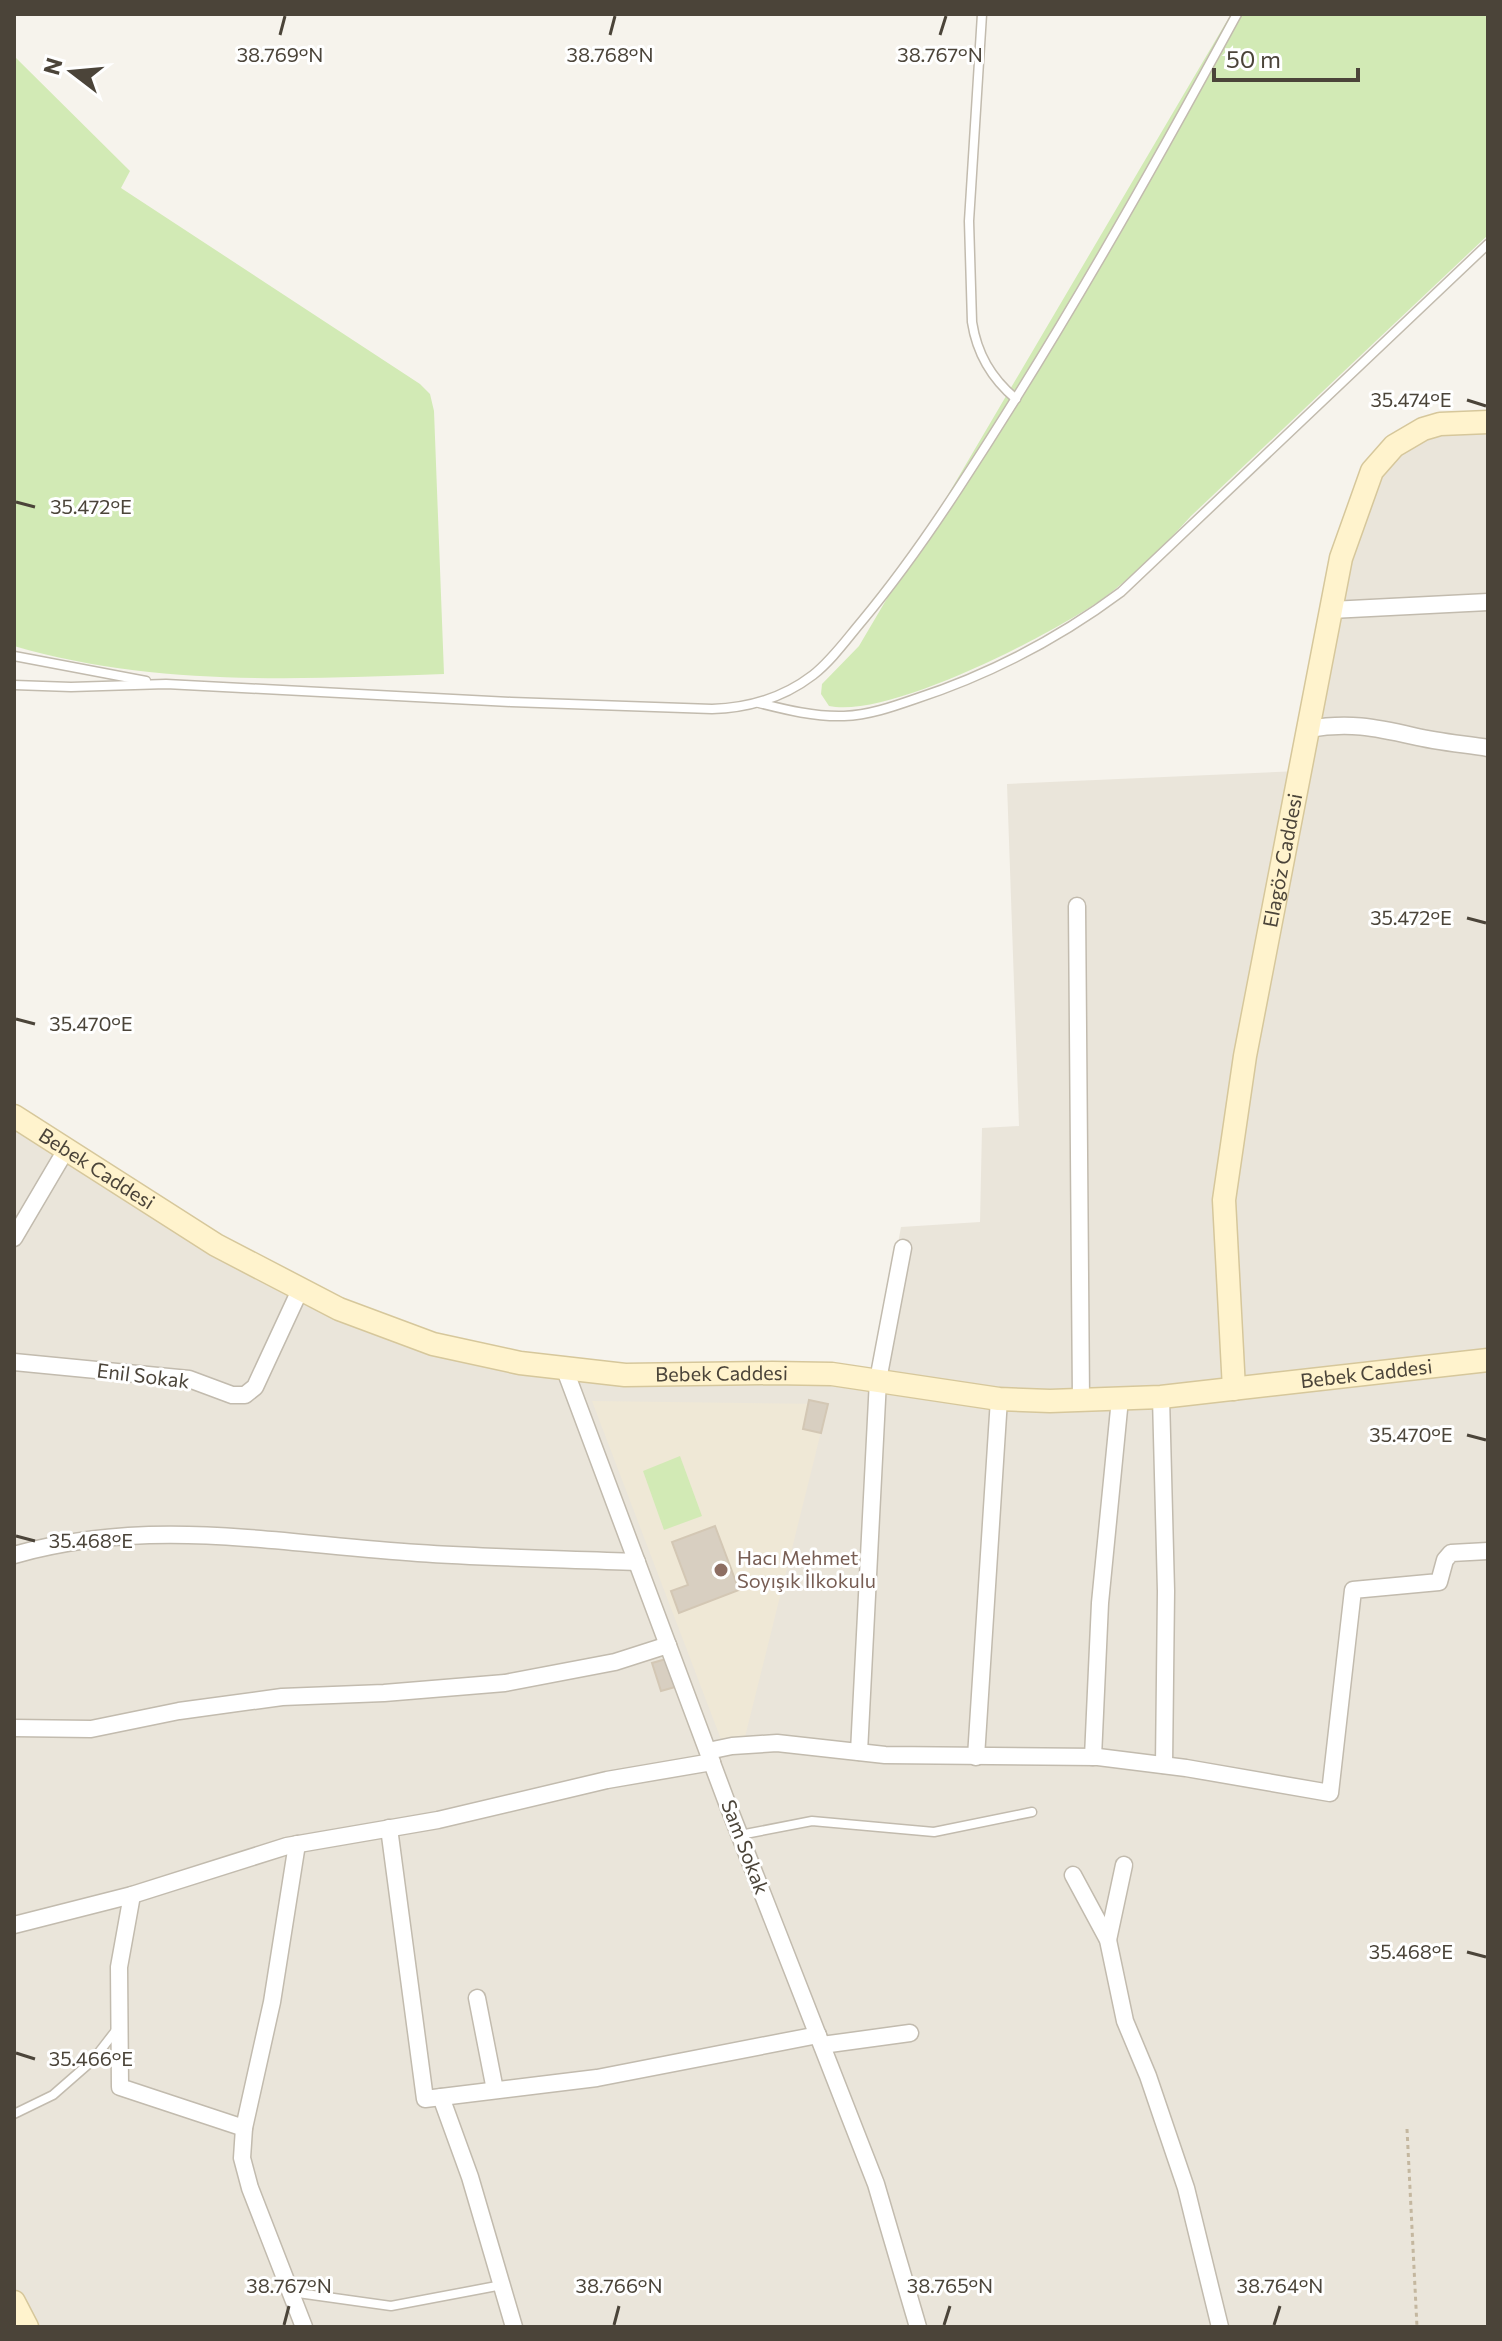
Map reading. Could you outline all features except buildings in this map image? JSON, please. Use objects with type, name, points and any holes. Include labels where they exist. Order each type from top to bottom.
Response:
[{"type":"street","name":"Elagöz Caddesi","points":[[1234,1389],[1224,1200],[1245,1056],[1341,558],[1372,471],[1394,446],[1423,429],[1457,422],[1488,422]]},
{"type":"street","points":[[1331,610],[1488,602]]},
{"type":"street","points":[[1308,729],[1367,725],[1488,748]]},
{"type":"street","points":[[1077,906],[1081,1400]]},
{"type":"street","name":"Bebek Caddesi","points":[[14,1116],[169,1216],[300,1290],[365,1320],[433,1344],[520,1363],[625,1375],[802,1373],[878,1380],[999,1399],[1081,1400],[1161,1397],[1488,1360]]},
{"type":"street","points":[[14,1238],[67,1148]]},
{"type":"street","points":[[859,1752],[878,1380],[903,1248]]},
{"type":"street","name":"Enil Sokak","points":[[14,1362],[189,1379],[232,1395],[245,1395],[255,1387],[300,1290]]},
{"type":"street","name":"Sam Sokak","points":[[565,1370],[710,1757],[876,2184],[918,2327]]},
{"type":"street","points":[[1161,1397],[1166,1591],[1164,1765]]},
{"type":"street","points":[[976,1757],[999,1399]]},
{"type":"street","points":[[1093,1757],[1100,1603],[1120,1399]]},
{"type":"street","points":[[14,1555],[107,1536],[175,1533],[420,1553],[637,1562]]},
{"type":"street","points":[[14,1925],[132,1895],[297,1844],[438,1820],[710,1757],[732,1746],[777,1743],[859,1752],[976,1757],[1093,1757],[1164,1765],[1330,1793],[1353,1590],[1439,1582],[1445,1560],[1451,1553],[1488,1551]]},
{"type":"street","points":[[14,1728],[91,1729],[179,1711],[282,1697],[505,1683],[615,1662],[668,1645]]},
{"type":"street","points":[[389,1828],[425,2099],[597,2078],[820,2040],[910,2033]]},
{"type":"street","points":[[297,1844],[269,2017],[241,2145],[244,2173],[304,2327]]},
{"type":"street","points":[[1108,1940],[1124,1865]]},
{"type":"street","points":[[1073,1875],[1108,1940],[1125,2021],[1168,2131],[1186,2188],[1220,2327]]},
{"type":"street","points":[[132,1895],[119,1967],[120,2087],[244,2128]]},
{"type":"street","points":[[477,1998],[495,2090]]},
{"type":"street","points":[[441,2097],[470,2177],[514,2327]]},
{"type":"street","points":[[14,2302],[27,2327]]},
{"type":"lane","points":[[982,14],[969,221],[972,322],[974,338],[986,366],[1016,399]]},
{"type":"lane","points":[[14,685],[166,684],[511,702],[728,709],[759,703],[801,683],[837,652],[897,578],[1016,399],[1120,226],[1237,14]]},
{"type":"lane","points":[[759,703],[826,715],[883,710],[980,676],[1070,629],[1121,592],[1488,244]]},
{"type":"lane","points":[[14,656],[166,684]]},
{"type":"lane","points":[[740,1835],[812,1821],[934,1832],[1032,1812]]},
{"type":"lane","points":[[14,2114],[61,2088],[93,2060],[120,2026]]},
{"type":"lane","points":[[290,2292],[391,2306],[502,2285]]},
{"type":"path","points":[[1407,2129],[1417,2327]]},
{"type":"shaded area","points":[[1488,423],[1488,2327],[14,2327],[14,1117],[278,1279],[500,1357],[873,1379],[901,1227],[980,1222],[982,1128],[1019,1126],[1007,784],[1298,771],[1334,591],[1394,446]]},
{"type":"shaded area","name":"Hacı Mehmet Soyışık İlkokulu","points":[[592,1401],[828,1404],[745,1737],[722,1742]]},
{"type":"green space","points":[[1231,14],[1488,14],[1488,235],[1191,516],[1148,561],[1101,600],[1008,652],[928,687],[856,707],[829,706],[821,694],[822,684],[859,646]]},
{"type":"green space","points":[[14,56],[130,171],[121,188],[420,384],[430,394],[434,411],[444,674],[282,678],[174,674],[67,659],[14,646]]},
{"type":"green space","points":[[680,1456],[702,1516],[664,1530],[643,1471]]},
{"type":"place","name":"Hacı Mehmet Soyışık İlkokulu","points":[[721,1570]]}]
